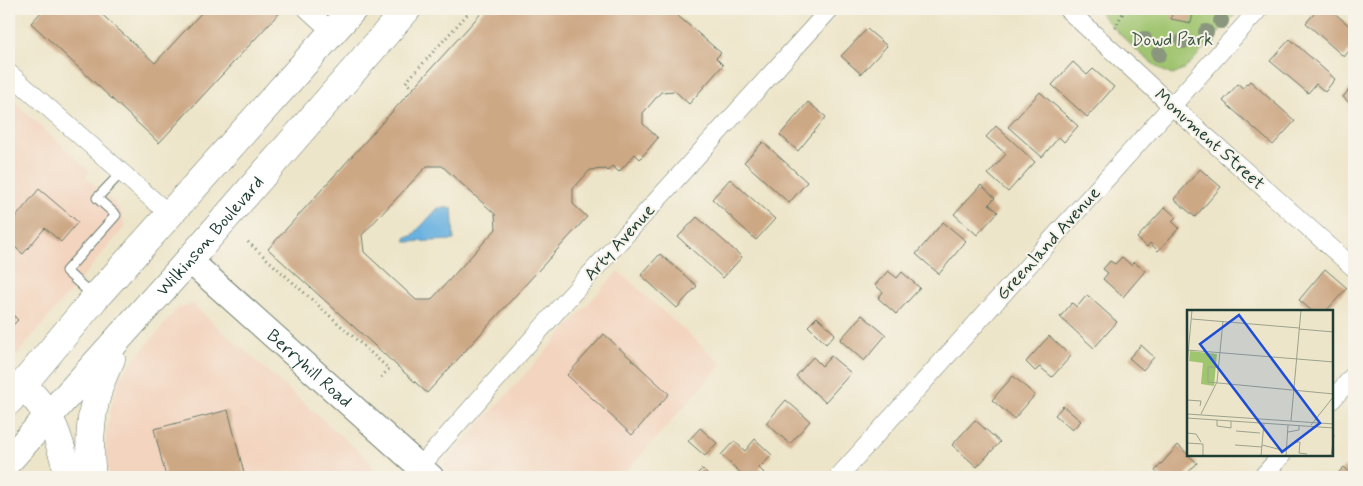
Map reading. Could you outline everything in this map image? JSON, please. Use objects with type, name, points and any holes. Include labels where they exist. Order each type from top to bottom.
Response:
[{"type":"main road","points":[[69,477],[61,445],[50,415],[36,398],[16,393],[95,298],[353,9]]},
{"type":"main road","name":"Wilkinson Boulevard","points":[[9,460],[189,260],[407,9]]},
{"type":"main road","points":[[92,477],[89,437],[94,401],[108,365],[134,322]]},
{"type":"street","points":[[307,9],[332,32]]},
{"type":"street","name":"Arty Avenue","points":[[421,474],[562,305],[830,9]]},
{"type":"street","name":"Monument Street","points":[[1067,9],[1172,106],[1354,268]]},
{"type":"street","name":"Greenland Avenue","points":[[838,477],[1260,9]]},
{"type":"street","points":[[9,73],[170,215]]},
{"type":"street","name":"Berryhill Road","points":[[189,260],[421,474]]},
{"type":"street","points":[[1333,399],[1354,375]]},
{"type":"street","points":[[1262,477],[1281,456]]},
{"type":"lane","points":[[95,298],[66,271],[116,216],[96,198],[121,173]]},
{"type":"path","points":[[414,88],[406,82],[472,9]]},
{"type":"path","points":[[1115,28],[1125,9]]},
{"type":"path","points":[[248,242],[389,369],[382,377]]},
{"type":"shaded area","points":[[9,97],[90,172],[86,177],[120,209],[124,228],[9,364]]},
{"type":"shaded area","points":[[618,271],[722,364],[621,477],[451,477],[444,464]]},
{"type":"shaded area","points":[[192,304],[366,458],[375,470],[373,477],[110,477],[106,460],[106,433],[115,392],[121,376],[177,309]]},
{"type":"green space","name":"Dowd Park","points":[[1097,9],[1240,9],[1185,69],[1173,75],[1155,66],[1144,57],[1121,36]]},
{"type":"water","points":[[438,208],[452,208],[454,240],[406,242],[406,237],[412,236]]},
{"type":"building","points":[[44,9],[96,9],[155,63],[205,9],[278,9],[281,11],[159,143],[31,23]]},
{"type":"building","points":[[485,9],[670,9],[721,53],[716,58],[723,65],[689,104],[675,91],[661,92],[643,113],[643,124],[658,138],[640,159],[635,154],[619,172],[612,166],[608,171],[606,169],[590,170],[573,189],[573,204],[587,217],[427,393],[268,249]],"holes":[[[427,166],[442,166],[495,214],[496,229],[431,300],[416,300],[364,252],[362,235]]]},
{"type":"building","points":[[1173,9],[1194,9],[1191,23],[1171,19]]},
{"type":"building","points":[[1318,9],[1330,9],[1354,30],[1354,45],[1344,57],[1306,23]]},
{"type":"building","points":[[867,29],[887,46],[861,74],[841,56]]},
{"type":"building","points":[[1290,39],[1335,79],[1325,92],[1316,84],[1308,93],[1270,61]]},
{"type":"building","points":[[1073,62],[1087,75],[1093,69],[1114,87],[1087,117],[1052,85]]},
{"type":"building","points":[[1250,81],[1295,121],[1273,145],[1223,101],[1238,84],[1243,88]]},
{"type":"building","points":[[1354,84],[1354,107],[1343,97]]},
{"type":"building","points":[[1040,92],[1078,126],[1064,142],[1059,137],[1042,157],[1008,127]]},
{"type":"building","points":[[808,102],[826,117],[798,151],[780,135]]},
{"type":"building","points":[[996,126],[1035,162],[1008,192],[988,174],[1006,154],[986,137]]},
{"type":"building","points":[[763,142],[807,182],[789,203],[744,162]]},
{"type":"building","points":[[1200,169],[1221,187],[1195,217],[1174,199]]},
{"type":"building","points":[[730,179],[775,219],[756,240],[712,199]]},
{"type":"building","points":[[981,185],[995,198],[989,204],[998,212],[977,235],[954,214]]},
{"type":"building","points":[[39,189],[78,222],[61,242],[45,228],[23,254],[9,242],[9,225]]},
{"type":"building","points":[[1165,207],[1176,217],[1172,221],[1179,228],[1158,251],[1150,243],[1147,247],[1137,238]]},
{"type":"building","points":[[697,217],[742,257],[723,278],[678,237]]},
{"type":"building","points":[[943,222],[966,241],[939,274],[916,254]]},
{"type":"building","points":[[660,254],[697,286],[677,308],[641,275]]},
{"type":"building","points":[[1122,257],[1131,265],[1134,262],[1145,271],[1123,297],[1103,279],[1108,273],[1103,269],[1110,261],[1115,264]]},
{"type":"building","points":[[1325,269],[1347,288],[1327,310],[1311,310],[1299,300]]},
{"type":"building","points":[[888,271],[897,278],[902,272],[920,288],[896,314],[878,298],[883,292],[875,285]]},
{"type":"building","points":[[1087,295],[1117,322],[1094,348],[1060,317],[1072,303],[1077,307]]},
{"type":"building","points":[[9,311],[18,320],[9,329]]},
{"type":"building","points":[[862,315],[886,335],[864,361],[840,340]]},
{"type":"building","points":[[817,317],[835,334],[826,344],[808,326]]},
{"type":"building","points":[[604,334],[669,394],[632,435],[567,375]]},
{"type":"building","points":[[1049,336],[1071,356],[1052,377],[1040,367],[1035,371],[1026,362]]},
{"type":"building","points":[[1141,345],[1154,357],[1143,370],[1129,358]]},
{"type":"building","points":[[831,356],[851,373],[825,402],[796,376],[813,357],[822,366]]},
{"type":"building","points":[[1013,376],[1035,395],[1014,419],[992,400]]},
{"type":"building","points":[[786,400],[810,421],[790,444],[766,423]]},
{"type":"building","points":[[1063,406],[1081,421],[1072,430],[1055,415]]},
{"type":"building","points":[[228,410],[245,477],[166,477],[154,429]]},
{"type":"building","points":[[975,420],[1000,442],[977,467],[952,445]]},
{"type":"building","points":[[700,428],[717,443],[705,456],[688,441]]},
{"type":"building","points":[[755,439],[772,455],[759,468],[764,473],[760,477],[745,477],[721,455],[734,441],[745,451]]},
{"type":"building","points":[[1178,445],[1187,454],[1187,456],[1197,463],[1184,477],[1162,477],[1155,471]]},
{"type":"building","points":[[1344,467],[1354,477],[1334,477]]},
{"type":"building","points":[[702,469],[710,477],[694,477]]}]
